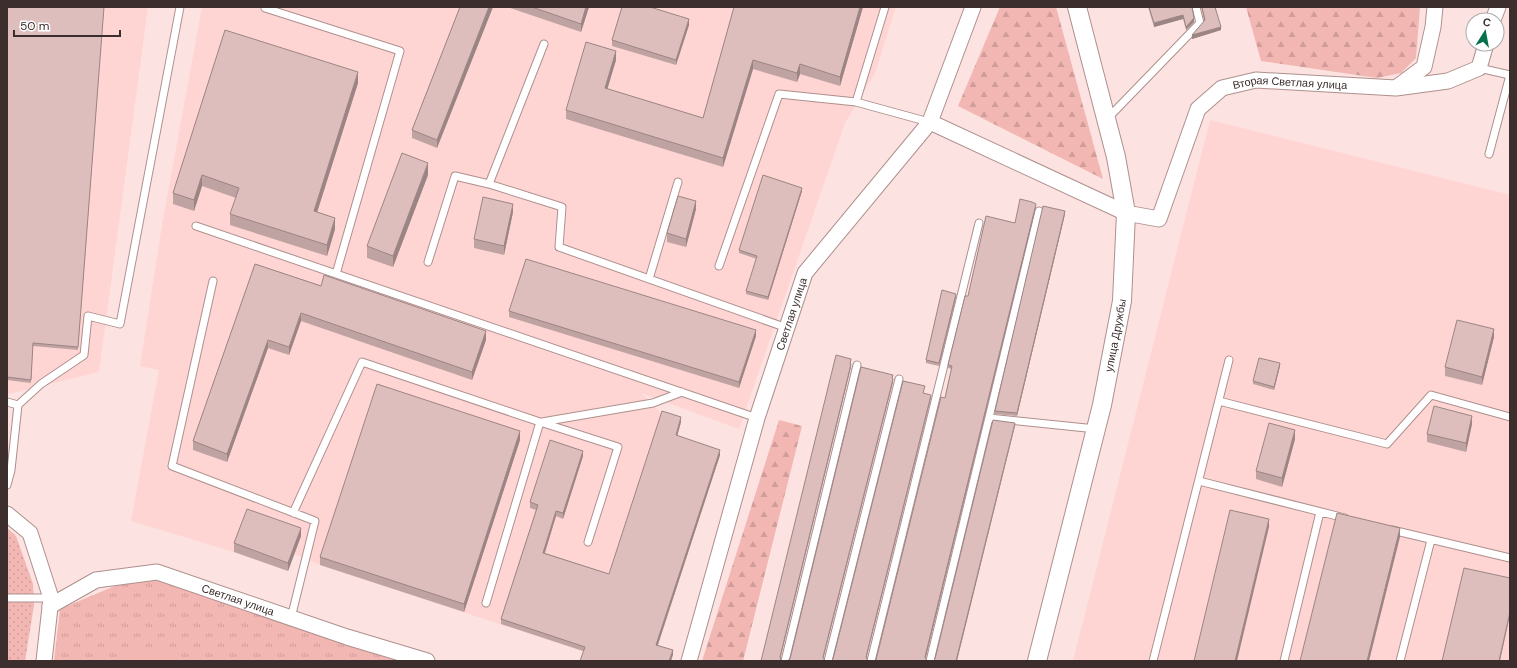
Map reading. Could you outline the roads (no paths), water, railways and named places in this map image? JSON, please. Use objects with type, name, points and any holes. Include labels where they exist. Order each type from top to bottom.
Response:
[{"type":"street","name":"Светлая улица","points":[[689,661],[757,418],[805,273],[930,122],[972,7]]},
{"type":"street","name":"улица Дружбы","points":[[1037,661],[1096,429],[1122,301],[1126,213],[1116,157],[1077,7]]},
{"type":"street","points":[[1396,88],[1424,67],[1433,27],[1435,7]]},
{"type":"street","points":[[1478,68],[1483,52]]},
{"type":"street","name":"Вторая Светлая улица","points":[[1126,213],[1159,219],[1198,109],[1222,88],[1256,80],[1396,88],[1448,81],[1478,68]]},
{"type":"street","points":[[930,122],[1126,213]]},
{"type":"street","points":[[7,514],[30,533],[51,602],[44,661]]},
{"type":"street","name":"Светлая улица","points":[[51,602],[96,580],[157,572],[291,618],[428,661]]},
{"type":"lane","points":[[7,485],[11,470],[18,405],[41,384],[84,356],[88,316],[120,324],[180,7]]},
{"type":"lane","points":[[856,102],[885,7]]},
{"type":"lane","points":[[1106,119],[1200,23],[1196,7]]},
{"type":"lane","points":[[265,8],[400,51],[336,274]]},
{"type":"lane","points":[[489,184],[544,44]]},
{"type":"lane","points":[[1478,68],[1510,75],[1488,154]]},
{"type":"lane","points":[[719,266],[779,94],[856,102],[930,122]]},
{"type":"lane","points":[[428,262],[455,176],[489,184],[562,207],[559,247],[787,328]]},
{"type":"lane","points":[[649,279],[678,182]]},
{"type":"lane","points":[[930,661],[1039,211]]},
{"type":"lane","points":[[871,661],[979,223]]},
{"type":"lane","points":[[196,226],[757,418]]},
{"type":"lane","points":[[213,281],[172,466],[315,521],[291,618]]},
{"type":"lane","points":[[1153,661],[1229,360]]},
{"type":"lane","points":[[294,513],[362,362],[618,447],[588,542]]},
{"type":"lane","points":[[785,661],[857,365]]},
{"type":"lane","points":[[828,661],[899,379]]},
{"type":"lane","points":[[540,422],[653,403],[682,392]]},
{"type":"lane","points":[[1219,401],[1387,444],[1431,395],[1510,417]]},
{"type":"lane","points":[[7,402],[18,405]]},
{"type":"lane","points":[[989,418],[1096,429]]},
{"type":"lane","points":[[486,603],[540,422]]},
{"type":"lane","points":[[1199,481],[1350,519]]},
{"type":"lane","points":[[1284,661],[1320,512]]},
{"type":"lane","points":[[1386,528],[1430,540],[1510,558]]},
{"type":"lane","points":[[1400,661],[1430,540]]},
{"type":"lane","points":[[7,598],[51,602]]}]
